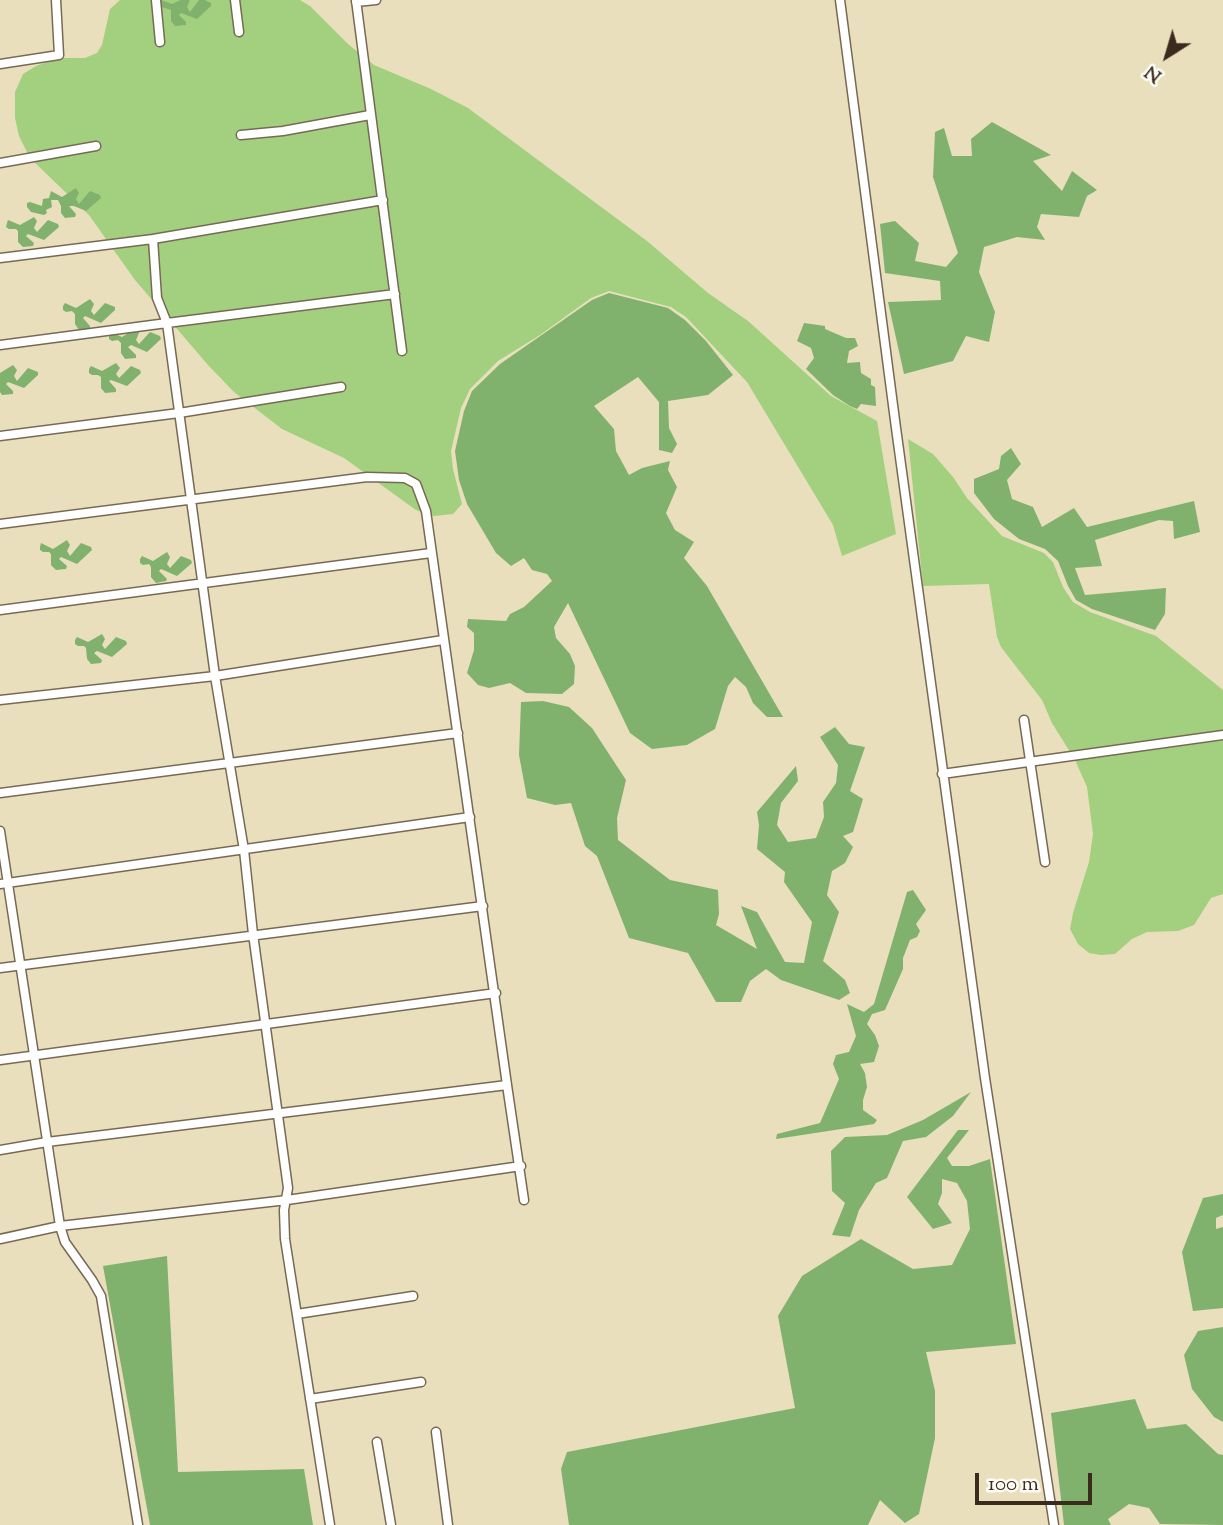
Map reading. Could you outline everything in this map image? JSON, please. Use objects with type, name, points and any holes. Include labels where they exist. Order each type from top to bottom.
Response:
[{"type":"street","points":[[0,64],[59,55],[56,0]]},
{"type":"street","points":[[156,0],[160,42]]},
{"type":"street","points":[[235,0],[239,32]]},
{"type":"street","points":[[376,0],[356,1],[402,351]]},
{"type":"street","points":[[840,0],[942,774],[985,1078],[1054,1525]]},
{"type":"street","points":[[241,135],[283,131],[370,115]]},
{"type":"street","points":[[0,163],[96,146]]},
{"type":"street","points":[[0,258],[153,239],[383,200]]},
{"type":"street","points":[[153,239],[157,298],[167,323],[215,676],[244,850],[288,1188],[284,1210],[285,1239],[330,1525]]},
{"type":"street","points":[[0,345],[395,294]]},
{"type":"street","points":[[0,436],[179,413],[341,387]]},
{"type":"street","points":[[0,524],[367,477],[405,478],[416,484],[426,511],[524,1200]]},
{"type":"street","points":[[0,610],[431,553]]},
{"type":"street","points":[[0,700],[215,676],[443,640]]},
{"type":"street","points":[[1024,720],[1045,862]]},
{"type":"street","points":[[0,793],[458,733]]},
{"type":"street","points":[[942,774],[1223,735]]},
{"type":"street","points":[[4,883],[470,817]]},
{"type":"street","points":[[0,831],[4,883],[60,1226],[65,1242],[101,1296],[138,1525]]},
{"type":"street","points":[[0,968],[482,906]]},
{"type":"street","points":[[0,1060],[496,993]]},
{"type":"street","points":[[0,1150],[508,1085]]},
{"type":"street","points":[[0,1240],[60,1226],[287,1200],[521,1167]]},
{"type":"street","points":[[297,1314],[413,1296]]},
{"type":"street","points":[[310,1399],[421,1382]]},
{"type":"street","points":[[436,1432],[448,1525]]},
{"type":"street","points":[[377,1442],[391,1525]]},
{"type":"green space","points":[[120,0],[300,0],[374,65],[468,108],[647,241],[708,293],[748,321],[831,396],[877,421],[896,534],[842,556],[833,525],[747,382],[686,317],[671,307],[609,291],[591,298],[498,361],[470,389],[461,408],[451,451],[462,504],[453,514],[434,516],[416,510],[344,458],[282,429],[234,392],[208,365],[135,280],[89,215],[30,158],[19,136],[15,118],[15,92],[23,74],[58,58],[85,58],[97,53],[102,45],[110,9]]},
{"type":"green space","points":[[161,0],[172,4],[190,0],[187,7],[190,12],[199,0],[211,3],[211,6],[197,19],[181,13],[179,15],[186,25],[175,26],[171,21],[171,10],[159,6]]},
{"type":"green space","points":[[992,122],[1051,155],[1033,161],[1062,191],[1072,171],[1097,190],[1087,196],[1079,217],[1041,214],[1037,227],[1045,240],[1017,237],[984,247],[979,272],[995,312],[989,342],[966,336],[953,361],[904,374],[888,302],[941,300],[940,281],[885,273],[880,224],[895,221],[919,243],[915,261],[946,267],[958,253],[933,177],[935,132],[944,128],[952,156],[972,156],[971,139]]},
{"type":"green space","points":[[76,188],[79,204],[90,191],[101,198],[86,211],[69,206],[76,214],[75,217],[65,218],[58,200],[51,200],[52,207],[46,210],[44,215],[31,212],[27,207],[30,202],[42,206],[43,199],[49,198],[51,191],[62,197]]},
{"type":"green space","points":[[34,217],[37,221],[34,228],[37,232],[48,220],[59,227],[44,240],[28,234],[26,236],[34,243],[33,246],[23,247],[18,242],[18,231],[6,227],[8,220],[20,225]]},
{"type":"green space","points":[[609,293],[668,308],[706,341],[733,375],[708,395],[668,401],[669,428],[677,444],[672,453],[659,450],[659,402],[638,377],[594,406],[614,429],[616,451],[629,475],[642,468],[670,461],[668,470],[677,487],[666,513],[675,530],[694,542],[684,558],[707,586],[783,717],[767,717],[753,703],[746,687],[735,677],[728,686],[715,729],[687,745],[652,749],[630,733],[568,603],[554,627],[556,638],[570,654],[575,666],[574,684],[562,694],[526,693],[510,683],[489,688],[478,685],[467,673],[474,650],[474,633],[467,627],[468,619],[506,621],[510,614],[524,607],[552,581],[547,574],[532,570],[524,558],[511,566],[496,553],[467,504],[459,480],[455,451],[464,411],[472,391],[500,364],[592,300]]},
{"type":"green space","points":[[90,299],[94,304],[91,311],[94,315],[105,303],[115,307],[115,310],[101,323],[85,316],[83,318],[90,329],[79,330],[75,324],[75,314],[63,310],[63,306],[65,303],[76,308]]},
{"type":"green space","points":[[804,323],[825,326],[825,329],[846,338],[855,338],[858,346],[849,351],[847,363],[860,362],[861,373],[871,379],[871,385],[875,387],[876,406],[861,404],[857,409],[850,406],[833,395],[806,369],[814,358],[811,348],[797,341]]},
{"type":"green space","points":[[136,328],[139,333],[136,340],[139,344],[150,332],[161,339],[147,352],[131,345],[128,347],[136,358],[125,359],[121,353],[121,343],[109,339],[109,335],[111,332],[122,337]]},
{"type":"green space","points":[[116,363],[120,368],[116,374],[119,378],[131,366],[141,373],[127,386],[109,381],[116,392],[105,393],[101,388],[101,377],[89,373],[89,369],[91,366],[102,371]]},
{"type":"green space","points":[[13,365],[17,370],[14,376],[17,381],[28,368],[38,372],[38,375],[24,388],[8,382],[6,384],[13,394],[2,395],[0,373]]},
{"type":"green space","points":[[908,439],[933,454],[967,498],[1002,536],[1044,553],[1053,562],[1063,587],[1073,602],[1090,612],[1156,636],[1223,690],[1223,894],[1211,898],[1194,925],[1178,931],[1147,932],[1132,939],[1115,954],[1089,953],[1078,944],[1070,929],[1089,862],[1093,834],[1087,787],[1042,700],[1001,647],[989,584],[923,586]]},
{"type":"green space","points":[[1011,448],[1021,464],[1007,480],[1012,499],[1033,507],[1042,527],[1074,508],[1087,527],[1194,501],[1200,532],[1174,539],[1173,521],[1159,520],[1095,540],[1102,566],[1075,568],[1085,595],[1166,588],[1165,614],[1155,630],[1092,609],[1076,600],[1058,561],[1045,549],[1019,539],[994,519],[974,493],[974,479],[999,469],[1001,456]]},
{"type":"green space","points":[[67,540],[70,556],[81,543],[92,550],[77,564],[61,557],[59,559],[67,566],[66,569],[56,570],[51,565],[51,554],[40,550],[41,543],[53,549]]},
{"type":"green space","points":[[167,552],[170,557],[167,564],[170,568],[181,556],[192,563],[177,576],[161,569],[159,571],[167,579],[156,583],[151,577],[149,564],[143,565],[140,559],[142,556],[153,561]]},
{"type":"green space","points":[[102,634],[105,639],[102,645],[105,649],[116,637],[127,644],[112,657],[97,651],[94,653],[102,660],[101,663],[91,664],[87,659],[86,648],[75,644],[75,640],[77,637],[88,642]]},
{"type":"green space","points":[[543,701],[569,707],[592,728],[626,780],[617,818],[618,840],[670,880],[718,890],[719,914],[716,925],[757,949],[741,906],[757,912],[785,962],[804,963],[812,922],[784,882],[785,872],[757,849],[757,812],[796,766],[798,781],[781,803],[777,825],[788,842],[816,838],[824,817],[823,802],[836,783],[838,765],[820,737],[835,727],[849,744],[865,747],[850,791],[863,799],[853,832],[843,836],[853,847],[845,863],[832,871],[827,895],[839,912],[823,961],[845,980],[850,993],[839,1000],[781,980],[766,969],[750,981],[741,1002],[716,1002],[688,953],[629,938],[597,856],[585,846],[571,803],[555,805],[527,798],[519,755],[521,702]]},
{"type":"green space","points":[[913,890],[926,910],[916,924],[920,931],[917,937],[910,940],[903,958],[903,969],[885,1010],[872,1014],[867,1024],[879,1046],[874,1062],[860,1064],[865,1073],[867,1087],[863,1110],[877,1120],[874,1124],[776,1139],[777,1134],[820,1123],[839,1079],[833,1064],[836,1055],[849,1052],[856,1036],[847,1004],[864,1012],[874,1004],[907,892]]},
{"type":"green space","points":[[971,1092],[953,1116],[926,1137],[903,1141],[887,1178],[876,1183],[859,1210],[850,1237],[832,1235],[845,1203],[832,1191],[831,1151],[845,1137],[887,1135],[923,1120]]},
{"type":"green space","points":[[958,1130],[969,1130],[947,1158],[952,1166],[969,1166],[990,1159],[1016,1344],[926,1352],[935,1391],[935,1438],[919,1514],[905,1523],[880,1500],[868,1525],[569,1525],[561,1469],[567,1452],[795,1408],[778,1316],[802,1276],[861,1239],[913,1269],[952,1265],[970,1229],[967,1201],[957,1183],[942,1179],[942,1193],[938,1204],[952,1223],[933,1229],[907,1197]]},
{"type":"green space","points":[[1223,1194],[1223,1215],[1216,1218],[1216,1229],[1223,1227],[1223,1308],[1193,1311],[1182,1252],[1203,1198]]},
{"type":"green space","points":[[167,1256],[178,1472],[304,1469],[313,1525],[150,1525],[103,1266]]},
{"type":"green space","points":[[1223,1327],[1223,1422],[1214,1417],[1192,1389],[1184,1355],[1198,1331]]},
{"type":"green space","points":[[1135,1399],[1147,1429],[1186,1424],[1218,1454],[1223,1455],[1223,1525],[1160,1524],[1149,1508],[1129,1504],[1108,1519],[1111,1525],[1064,1525],[1051,1413]]}]
